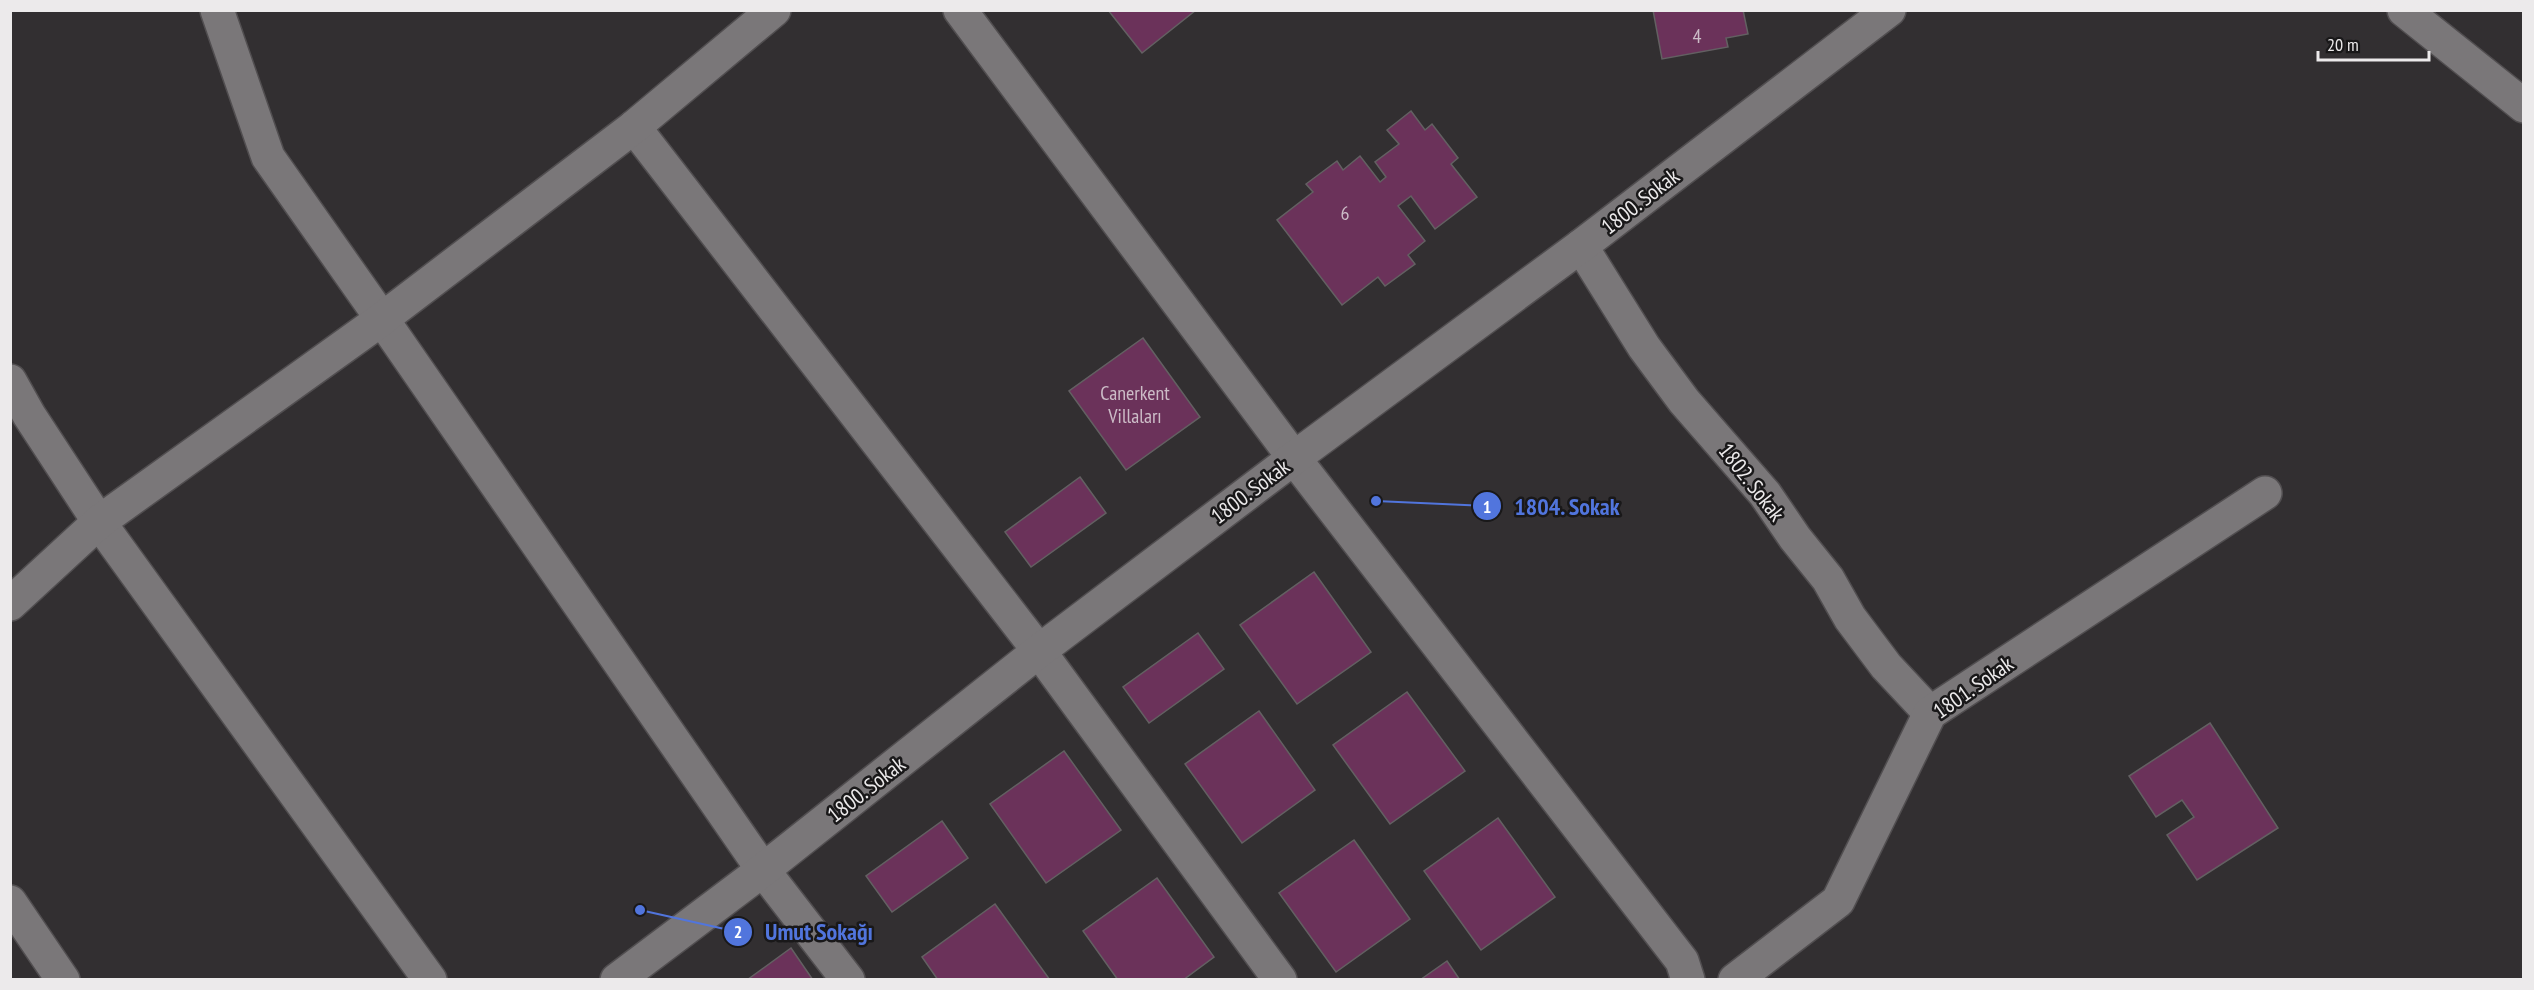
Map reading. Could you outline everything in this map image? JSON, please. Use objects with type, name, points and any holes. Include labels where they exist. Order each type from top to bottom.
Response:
[{"type":"street","points":[[217,10],[268,157],[763,870],[848,980]]},
{"type":"street","points":[[10,604],[99,522],[382,319],[634,127],[774,10]]},
{"type":"street","points":[[960,10],[1294,458],[1682,961],[1688,980]]},
{"type":"street","name":"1800. Sokak","points":[[617,980],[763,870],[1039,651],[1294,458],[1581,246],[1889,10]]},
{"type":"street","points":[[2404,10],[2523,106]]},
{"type":"street","points":[[634,127],[1039,651],[1281,980]]},
{"type":"street","name":"1802. Sokak","points":[[1581,246],[1644,347],[1671,383],[1765,494],[1795,538],[1828,579],[1850,618],[1886,666],[1930,713]]},
{"type":"street","points":[[10,381],[29,415],[99,522],[430,980]]},
{"type":"street","name":"1801. Sokak","points":[[1735,980],[1838,901],[1930,713],[2265,493]]},
{"type":"street","points":[[10,902],[63,980]]},
{"type":"building","points":[[1108,10],[1196,10],[1142,53]]},
{"type":"building","points":[[1653,10],[1743,10],[1748,34],[1726,38],[1728,47],[1662,59]]},
{"type":"building","points":[[1411,111],[1425,130],[1432,124],[1458,158],[1451,164],[1477,197],[1435,229],[1411,196],[1398,206],[1425,241],[1408,255],[1415,264],[1385,286],[1378,277],[1342,305],[1277,220],[1313,192],[1306,184],[1337,161],[1343,170],[1360,156],[1380,182],[1386,177],[1375,162],[1399,144],[1387,130]]},
{"type":"building","points":[[1143,338],[1200,417],[1126,470],[1069,391]]},
{"type":"building","points":[[1080,477],[1106,513],[1031,567],[1005,532]]},
{"type":"building","points":[[1314,572],[1371,652],[1297,704],[1240,625]]},
{"type":"building","points":[[1198,633],[1224,669],[1149,723],[1123,687]]},
{"type":"building","points":[[1407,692],[1465,771],[1390,824],[1333,745]]},
{"type":"building","points":[[1259,711],[1315,790],[1242,843],[1185,764]]},
{"type":"building","points":[[2210,723],[2278,828],[2197,880],[2167,835],[2194,817],[2182,800],[2156,817],[2129,776]]},
{"type":"building","points":[[1064,751],[1121,830],[1046,883],[990,804]]},
{"type":"building","points":[[1498,818],[1555,897],[1481,950],[1424,871]]},
{"type":"building","points":[[942,821],[968,858],[892,912],[866,876]]},
{"type":"building","points":[[1354,840],[1410,919],[1336,972],[1279,893]]},
{"type":"building","points":[[1157,878],[1214,957],[1183,980],[1118,980],[1083,931]]},
{"type":"building","points":[[995,904],[1050,980],[938,980],[922,957]]},
{"type":"building","points":[[791,948],[813,980],[747,980]]},
{"type":"building","points":[[1447,961],[1460,980],[1420,980]]},
{"type":"place","name":"1804. Sokak","points":[[1376,501]]},
{"type":"place","name":"Umut Sokağı","points":[[640,910]]}]
